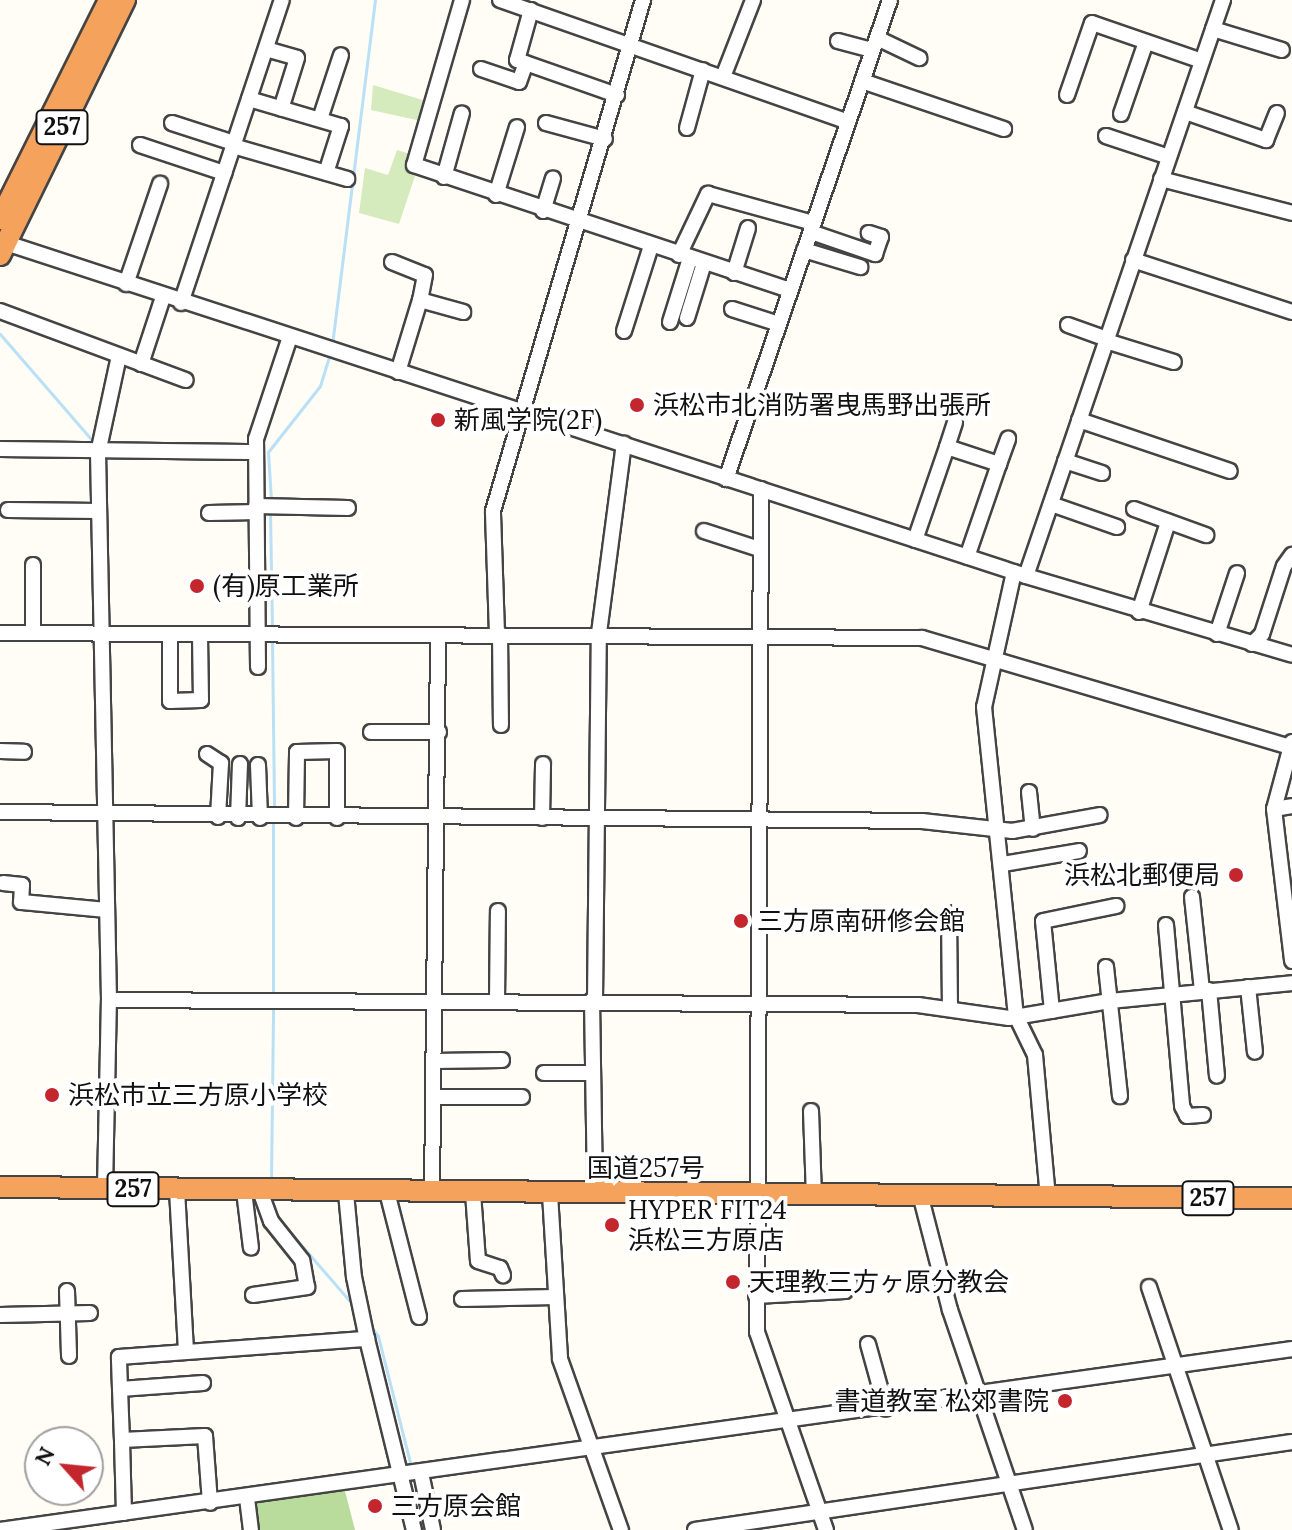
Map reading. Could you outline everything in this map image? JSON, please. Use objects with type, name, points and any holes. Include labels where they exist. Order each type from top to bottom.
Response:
[{"type":"highway","name":"257","points":[[0,219],[109,0]]},
{"type":"highway","name":"257","points":[[2,247],[125,0]]},
{"type":"highway","name":"国道257号","points":[[0,1187],[921,1198],[1292,1198]]},
{"type":"street","points":[[181,303],[282,0]]},
{"type":"street","points":[[462,0],[414,165],[543,211],[790,290]]},
{"type":"street","points":[[500,0],[848,122]]},
{"type":"street","points":[[501,725],[493,511],[605,139],[643,0]]},
{"type":"street","points":[[723,77],[753,0]]},
{"type":"street","points":[[726,479],[890,0]]},
{"type":"street","points":[[1048,1197],[1035,1055],[1016,1016],[1000,830],[984,707],[994,660],[1020,574],[1051,504],[1223,0]]},
{"type":"street","points":[[531,10],[517,60],[617,95]]},
{"type":"street","points":[[1067,95],[1092,23],[1202,61]]},
{"type":"street","points":[[1213,29],[1282,50]]},
{"type":"street","points":[[838,41],[874,44],[919,58]]},
{"type":"street","points":[[1121,114],[1146,42]]},
{"type":"street","points":[[266,49],[297,58],[281,109]]},
{"type":"street","points":[[320,119],[341,55]]},
{"type":"street","points":[[481,69],[519,82],[526,63]]},
{"type":"street","points":[[687,128],[703,70]]},
{"type":"street","points":[[862,81],[1004,129]]},
{"type":"street","points":[[249,99],[341,126],[326,173]]},
{"type":"street","points":[[1185,112],[1266,140],[1277,113]]},
{"type":"street","points":[[444,177],[462,113]]},
{"type":"street","points":[[172,123],[347,179]]},
{"type":"street","points":[[546,123],[605,139]]},
{"type":"street","points":[[496,195],[517,127]]},
{"type":"street","points":[[1106,136],[1169,157]]},
{"type":"street","points":[[140,145],[224,173]]},
{"type":"street","points":[[543,211],[553,178]]},
{"type":"street","points":[[1161,179],[1292,213]]},
{"type":"street","points":[[126,284],[160,184]]},
{"type":"street","points":[[670,322],[708,194],[812,228],[875,254],[881,237],[869,233]]},
{"type":"street","points":[[734,273],[748,228]]},
{"type":"street","points":[[624,331],[651,246]]},
{"type":"street","points":[[2,247],[334,350],[1139,612],[1292,655]]},
{"type":"street","points":[[804,250],[860,267]]},
{"type":"street","points":[[687,318],[691,258]]},
{"type":"street","points":[[1133,260],[1292,312]]},
{"type":"street","points":[[392,262],[425,275],[398,372]]},
{"type":"street","points":[[141,364],[163,297]]},
{"type":"street","points":[[420,300],[463,312]]},
{"type":"street","points":[[732,309],[779,324]]},
{"type":"street","points":[[0,311],[186,380]]},
{"type":"street","points":[[1068,325],[1174,362]]},
{"type":"street","points":[[258,667],[268,634],[256,509],[255,447],[290,337]]},
{"type":"street","points":[[105,1188],[109,1000],[98,453],[119,356]]},
{"type":"street","points":[[1079,420],[1230,471]]},
{"type":"street","points":[[915,540],[955,422]]},
{"type":"street","points":[[967,557],[1008,439]]},
{"type":"street","points":[[595,1194],[593,1073],[599,817],[599,633],[624,444]]},
{"type":"street","points":[[0,449],[98,453],[255,447]]},
{"type":"street","points":[[947,447],[999,464]]},
{"type":"street","points":[[1065,461],[1102,473]]},
{"type":"street","points":[[761,489],[759,1002],[754,1194],[757,1332],[826,1530]]},
{"type":"street","points":[[1051,504],[1117,527]]},
{"type":"street","points":[[209,513],[277,507],[348,508]]},
{"type":"street","points":[[1134,509],[1206,535]]},
{"type":"street","points":[[8,510],[99,511]]},
{"type":"street","points":[[1139,612],[1168,522]]},
{"type":"street","points":[[704,531],[759,549]]},
{"type":"street","points":[[1252,644],[1262,634],[1284,566],[1292,555]]},
{"type":"street","points":[[33,565],[33,633]]},
{"type":"street","points":[[1217,634],[1237,573]]},
{"type":"street","points":[[0,633],[599,633],[922,638],[1291,745],[1274,809],[1288,889],[1292,961]]},
{"type":"street","points":[[170,634],[170,701],[201,700],[200,634]]},
{"type":"street","points":[[432,1193],[438,635]]},
{"type":"street","points":[[371,732],[439,732]]},
{"type":"street","points":[[0,751],[24,752]]},
{"type":"street","points":[[278,818],[297,752],[337,751],[337,818]]},
{"type":"street","points":[[207,754],[220,760],[218,817]]},
{"type":"street","points":[[238,818],[240,764]]},
{"type":"street","points":[[542,818],[543,764]]},
{"type":"street","points":[[258,765],[278,818]]},
{"type":"street","points":[[1029,792],[1033,829]]},
{"type":"street","points":[[1274,809],[1292,806]]},
{"type":"street","points":[[0,812],[238,818],[599,817],[922,821],[1000,830],[1033,829],[1100,815]]},
{"type":"street","points":[[1003,864],[1079,851]]},
{"type":"street","points":[[3,883],[22,885],[21,902],[105,910]]},
{"type":"street","points":[[1192,897],[1217,1076]]},
{"type":"street","points":[[1052,1011],[1043,921],[1116,906]]},
{"type":"street","points":[[497,1001],[498,911]]},
{"type":"street","points":[[949,913],[950,1009]]},
{"type":"street","points":[[1166,925],[1184,1111],[1203,1115]]},
{"type":"street","points":[[1106,967],[1120,1096]]},
{"type":"street","points":[[109,1000],[759,1002],[950,1009],[1016,1016],[1110,1001],[1292,983]]},
{"type":"street","points":[[1248,987],[1255,1052]]},
{"type":"street","points":[[434,1061],[502,1060]]},
{"type":"street","points":[[544,1073],[593,1073]]},
{"type":"street","points":[[433,1097],[522,1097]]},
{"type":"street","points":[[811,1111],[814,1195]]},
{"type":"street","points":[[177,1190],[186,1352]]},
{"type":"street","points":[[251,1248],[263,1191]]},
{"type":"street","points":[[253,1295],[307,1287],[302,1260],[271,1221],[263,1191]]},
{"type":"street","points":[[387,1192],[419,1317]]},
{"type":"street","points":[[346,1193],[357,1301],[414,1530]]},
{"type":"street","points":[[473,1193],[478,1261],[500,1268],[503,1275]]},
{"type":"street","points":[[550,1194],[560,1359],[621,1530]]},
{"type":"street","points":[[921,1198],[933,1256],[1025,1530]]},
{"type":"street","points":[[756,1296],[845,1291],[850,1283]]},
{"type":"street","points":[[1149,1287],[1231,1530]]},
{"type":"street","points":[[67,1291],[69,1356]]},
{"type":"street","points":[[462,1299],[555,1297]]},
{"type":"street","points":[[0,1315],[90,1313]]},
{"type":"street","points":[[124,1513],[119,1357],[366,1334]]},
{"type":"street","points":[[868,1344],[886,1409]]},
{"type":"street","points":[[0,1530],[790,1423],[1292,1349]]},
{"type":"street","points":[[120,1389],[203,1383]]},
{"type":"street","points":[[122,1440],[205,1436],[210,1503]]},
{"type":"street","points":[[695,1530],[1292,1442]]},
{"type":"street","points":[[421,1473],[433,1530]]},
{"type":"street","points":[[247,1498],[251,1530]]},
{"type":"green space","points":[[373,85],[426,101],[421,121],[371,110]]},
{"type":"green space","points":[[397,150],[413,155],[417,170],[399,224],[359,213],[365,168],[388,175]]},
{"type":"green space","points":[[345,1491],[355,1530],[254,1530],[251,1502]]},
{"type":"waterway","points":[[332,345],[375,0]]},
{"type":"waterway","points":[[0,334],[91,439]]},
{"type":"waterway","points":[[271,500],[268,452],[320,386],[330,353]]},
{"type":"waterway","points":[[270,512],[272,628]]},
{"type":"waterway","points":[[272,640],[274,808]]},
{"type":"waterway","points":[[273,820],[273,996]]},
{"type":"waterway","points":[[271,1180],[273,1004]]},
{"type":"waterway","points":[[283,1224],[354,1306]]},
{"type":"waterway","points":[[369,1324],[378,1336],[411,1466]]},
{"type":"waterway","points":[[414,1477],[420,1501]]},
{"type":"place","name":"浜松市北消防署曳馬野出張所","points":[[637,405]]},
{"type":"place","name":"新風学院(2F)","points":[[438,420]]},
{"type":"place","name":"(有)原工業所","points":[[197,586]]},
{"type":"place","name":"浜松北郵便局","points":[[1236,875]]},
{"type":"place","name":"三方原南研修会館","points":[[741,921]]},
{"type":"place","name":"浜松市立三方原小学校","points":[[52,1095]]},
{"type":"place","name":"HYPER FIT24 浜松三方原店","points":[[612,1225]]},
{"type":"place","name":"天理教三方ヶ原分教会","points":[[733,1282]]},
{"type":"place","name":"書道教室 松郊書院","points":[[1065,1401]]},
{"type":"place","name":"三方原会館","points":[[375,1506]]}]
